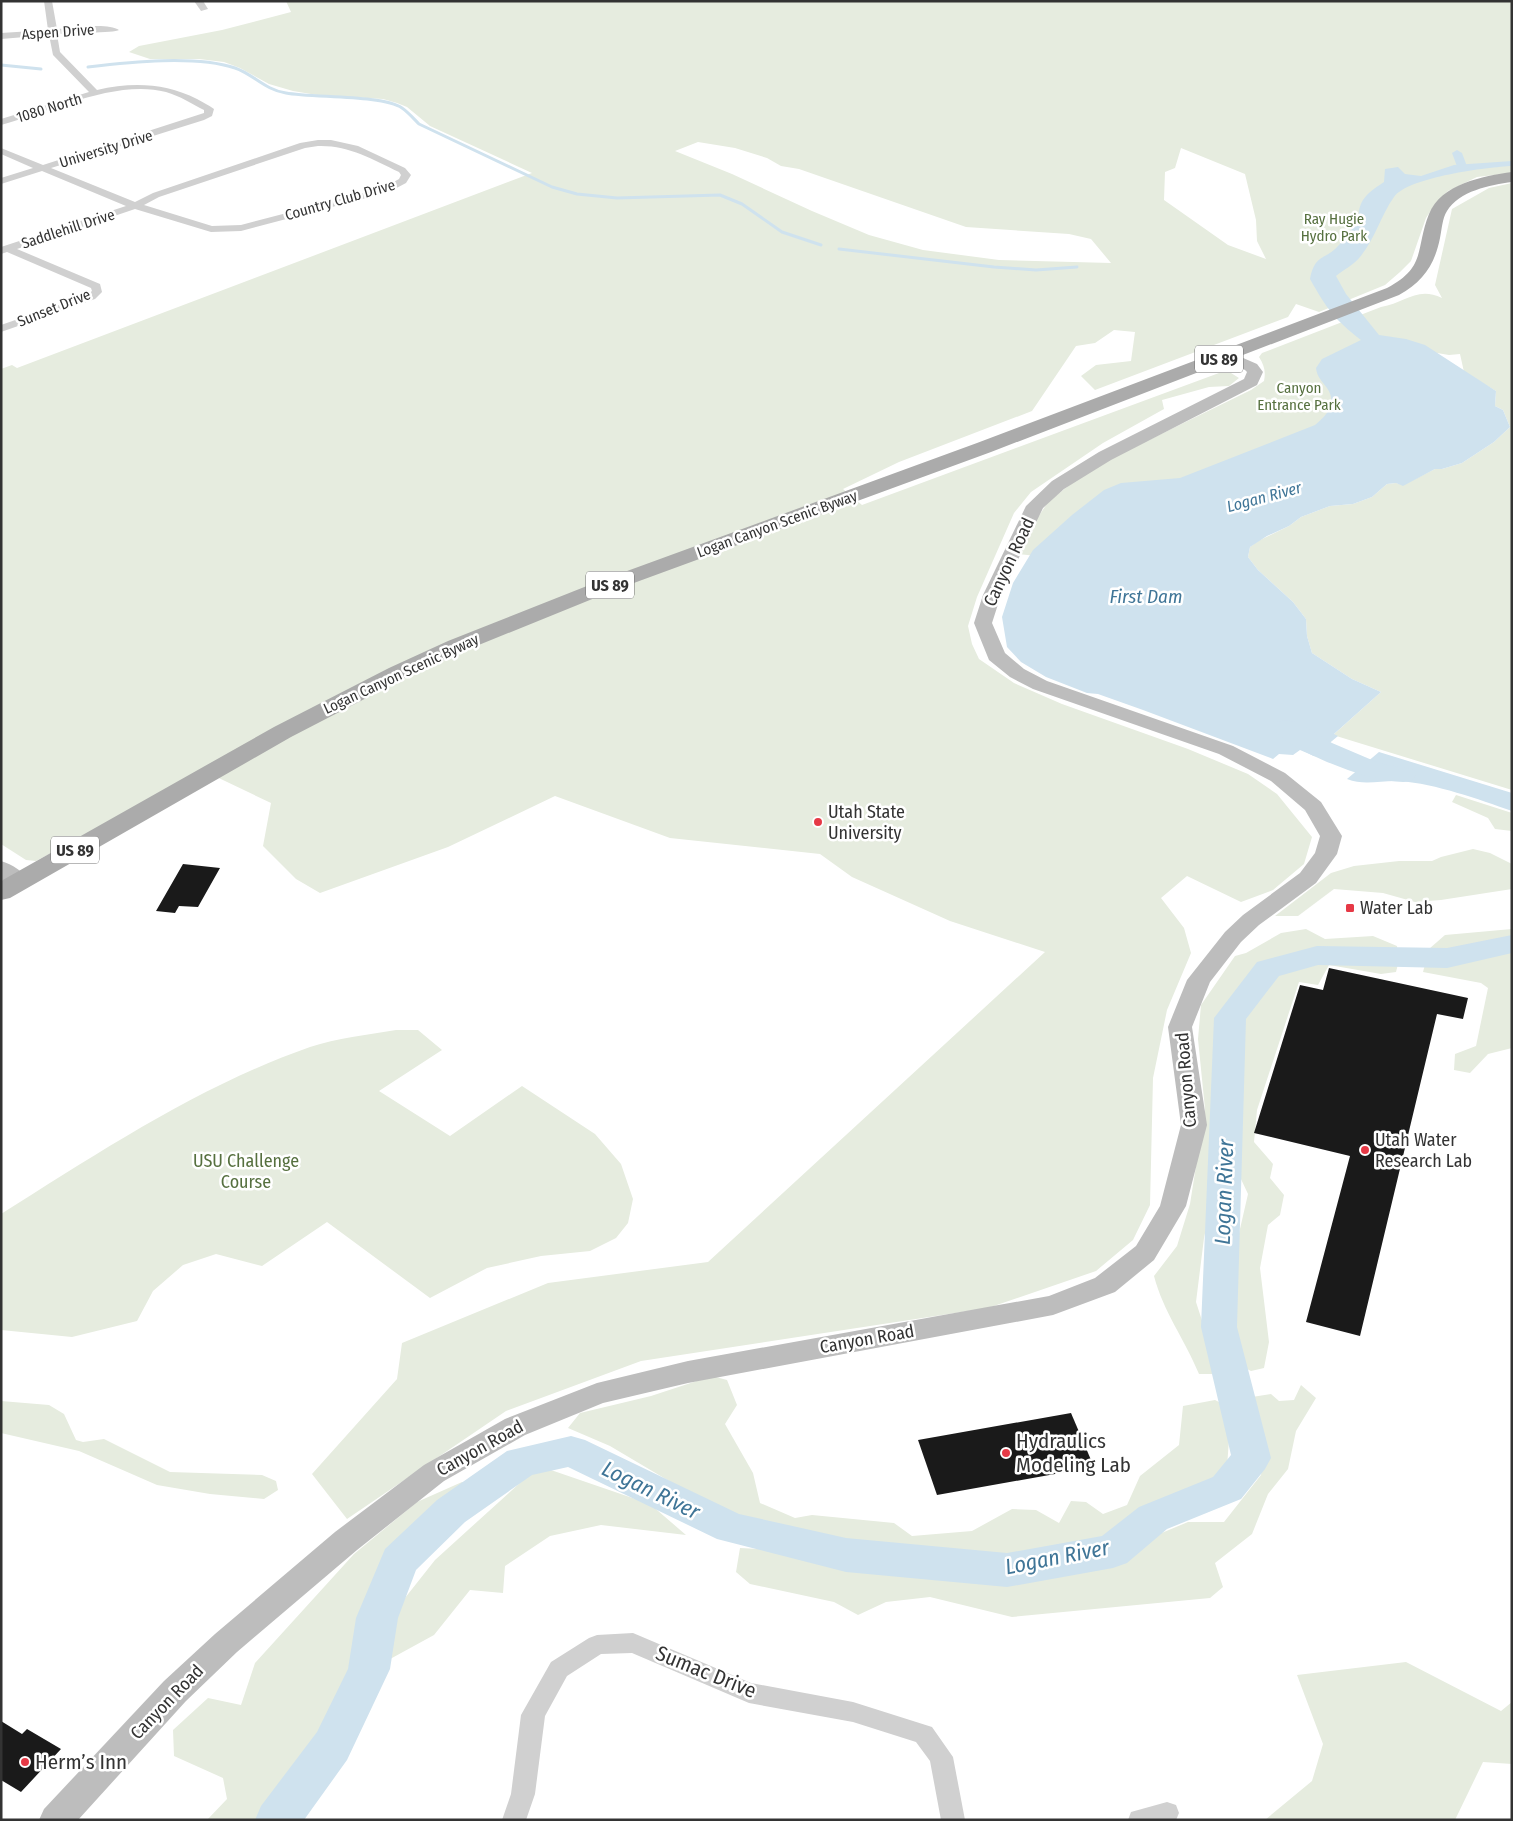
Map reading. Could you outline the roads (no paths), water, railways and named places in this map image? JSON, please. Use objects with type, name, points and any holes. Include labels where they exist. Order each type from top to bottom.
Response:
[{"type":"main road","name":"Logan Canyon Scenic Byway","points":[[8,881],[364,689],[455,646],[606,586],[1025,433],[1396,290],[1414,277],[1428,254],[1438,213],[1448,199],[1479,184],[1512,177]]},
{"type":"street","points":[[48,1],[56,53],[96,94]]},
{"type":"street","points":[[198,1],[203,5],[204,9]]},
{"type":"street","name":"Aspen Drive","points":[[1,36],[92,29],[115,30]]},
{"type":"street","name":"1080 North","points":[[1,122],[96,94],[142,88],[163,89],[178,93],[209,109],[209,114]]},
{"type":"street","name":"University Drive","points":[[1,181],[209,114]]},
{"type":"street","name":"Country Club Drive","points":[[316,142],[334,142],[354,147],[402,170],[406,175],[403,181],[386,190],[242,228],[226,230],[211,229],[135,206],[156,195],[316,142]]},
{"type":"street","points":[[1,151],[135,206]]},
{"type":"street","name":"Saddlehill Drive","points":[[5,250],[135,206]]},
{"type":"street","name":"Sunset Drive","points":[[1,329],[91,297],[97,292],[96,286],[5,250]]},
{"type":"street","name":"Canyon Road","points":[[56,1820],[175,1691],[226,1643],[346,1541],[434,1474],[515,1427],[597,1394],[688,1372],[1053,1305],[1105,1285],[1145,1253],[1173,1206],[1194,1125],[1180,1027],[1199,980],[1233,937],[1251,920],[1308,878],[1326,854],[1331,836],[1314,806],[1286,783],[1226,750],[1040,685],[1017,673],[996,656],[982,623],[992,595],[1035,506],[1058,485],[1105,456],[1251,382],[1255,372],[1251,367],[1227,356]]},
{"type":"street","name":"Sumac Drive","points":[[514,1820],[523,1794],[533,1716],[559,1669],[597,1645],[633,1643],[749,1693],[853,1712],[924,1734],[941,1758],[953,1820]]},
{"type":"street","points":[[1140,1820],[1167,1813]]},
{"type":"water","name":"First Dam","points":[[1512,161],[1512,166],[1449,174],[1402,190],[1389,204],[1370,243],[1360,257],[1336,276],[1346,294],[1379,335],[1406,339],[1425,345],[1496,391],[1495,406],[1503,410],[1510,427],[1494,442],[1462,463],[1442,469],[1435,469],[1403,486],[1396,483],[1387,484],[1372,497],[1353,504],[1330,506],[1301,517],[1289,526],[1267,536],[1250,547],[1248,557],[1258,570],[1293,602],[1306,619],[1307,636],[1312,653],[1352,679],[1381,692],[1334,734],[1338,736],[1314,756],[1300,750],[1293,755],[1279,754],[1273,759],[1098,694],[1087,693],[1046,677],[1021,662],[1007,647],[1002,617],[1013,583],[1033,550],[1072,515],[1104,490],[1121,483],[1180,478],[1315,425],[1327,414],[1331,404],[1330,394],[1316,368],[1322,359],[1361,340],[1332,313],[1310,279],[1318,261],[1339,245],[1359,220],[1362,202],[1369,193],[1384,182],[1385,169],[1398,167],[1405,174],[1421,176],[1454,165]]},
{"type":"water","points":[[1379,752],[1512,793],[1512,811],[1428,785],[1400,781],[1367,782],[1347,779]]},
{"type":"waterway","points":[[88,67],[162,61],[219,64],[235,68],[272,89],[286,93],[364,99],[393,104],[402,108],[419,124],[552,187],[577,194],[617,198],[720,195],[742,204],[782,232],[821,245]]},
{"type":"waterway","points":[[1,65],[41,69]]},
{"type":"waterway","points":[[1457,153],[1463,169]]},
{"type":"waterway","points":[[839,249],[994,267],[1036,270],[1077,267]]},
{"type":"waterway","name":"Logan River","points":[[1286,728],[1322,749],[1372,770],[1402,775]]},
{"type":"waterway","name":"Logan River","points":[[277,1820],[332,1746],[369,1669],[377,1618],[399,1561],[451,1511],[521,1462],[571,1451],[731,1528],[846,1555],[1007,1570],[1113,1551],[1153,1518],[1227,1488],[1251,1458],[1219,1327],[1230,1018],[1268,969],[1317,955],[1447,958],[1512,944]]},
{"type":"place","name":"Utah State University","points":[[818,822]]},
{"type":"place","name":"Water Lab","points":[[1350,908]]},
{"type":"place","name":"Utah Water Research Lab","points":[[1365,1150]]},
{"type":"place","name":"Hydraulics Modeling Lab","points":[[1006,1453]]},
{"type":"place","name":"Herm’s Inn","points":[[25,1762]]},
{"type":"park label","name":"Ray Hugie Hydro Park","points":[[1334,228]]},
{"type":"park label","name":"Canyon Entrance Park","points":[[1299,396]]},
{"type":"park label","name":"USU Challenge Course","points":[[246,1171]]}]
